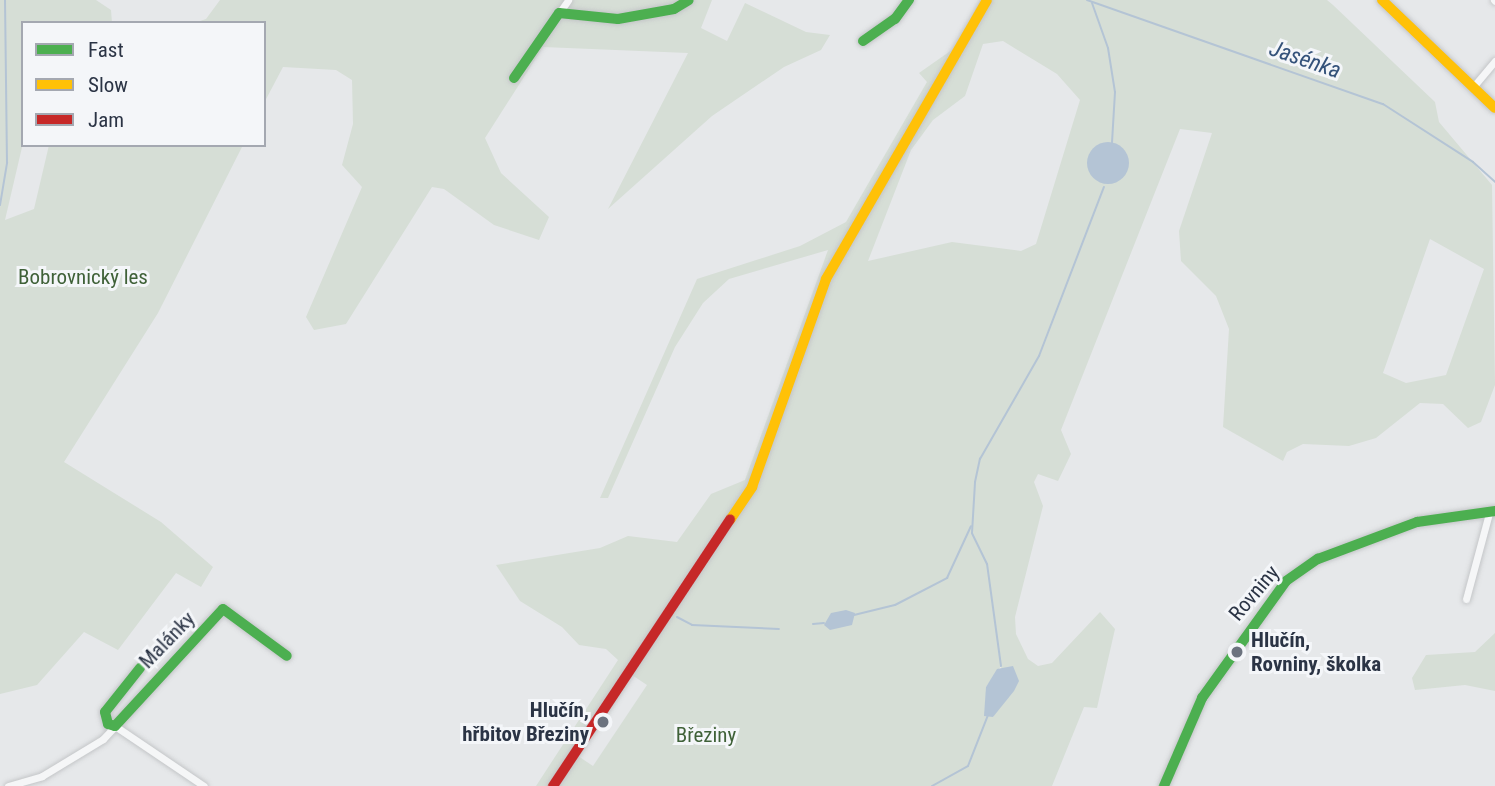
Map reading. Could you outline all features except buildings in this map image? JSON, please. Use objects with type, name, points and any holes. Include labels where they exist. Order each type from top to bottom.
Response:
[{"type":"street","points":[[514,78],[568,0]]},
{"type":"street","points":[[559,13],[618,19],[674,9],[689,0]]},
{"type":"street","points":[[863,41],[895,19],[909,0]]},
{"type":"street","points":[[553,786],[752,486],[825,279],[987,0]]},
{"type":"street","points":[[1382,0],[1495,108]]},
{"type":"street","points":[[1474,87],[1495,61]]},
{"type":"street","points":[[1466,599],[1492,512]]},
{"type":"street","name":"Rovniny","points":[[1164,786],[1202,698],[1255,618],[1293,575],[1318,559],[1417,522],[1492,512]]},
{"type":"street","name":"Malánky","points":[[8,786],[42,776],[103,739],[223,609],[287,656]]},
{"type":"street","points":[[140,668],[105,712],[108,724],[115,726],[204,786]]},
{"type":"green space","name":"Bobrovnický les","points":[[0,0],[96,0],[111,10],[112,21],[21,21],[22,147],[5,220],[34,209],[49,147],[242,147],[158,313],[64,462],[161,522],[213,567],[201,587],[176,573],[118,650],[84,632],[37,685],[0,694]]},
{"type":"green space","points":[[220,0],[712,0],[701,28],[727,41],[745,3],[806,32],[830,35],[821,50],[784,67],[712,116],[608,209],[688,53],[543,47],[485,138],[501,173],[549,217],[539,240],[494,225],[444,189],[432,187],[346,324],[314,330],[306,317],[362,187],[342,165],[353,124],[352,80],[336,70],[283,67],[266,99],[266,21],[200,21],[206,19]]},
{"type":"green space","name":"Březiny","points":[[980,0],[1327,0],[1435,102],[1439,122],[1492,185],[1495,385],[1481,422],[1468,428],[1443,404],[1420,403],[1376,438],[1349,446],[1303,444],[1287,452],[1283,461],[1223,427],[1229,329],[1216,296],[1181,261],[1179,231],[1212,133],[1180,129],[1061,430],[1071,454],[1058,481],[1038,474],[1034,482],[1043,506],[1015,617],[1016,634],[1028,659],[1038,666],[1052,663],[1100,612],[1115,629],[1097,708],[1084,707],[1052,786],[536,786],[618,660],[606,649],[579,645],[562,627],[520,601],[496,565],[600,548],[628,536],[677,542],[711,494],[745,480],[828,250],[729,279],[703,303],[675,347],[608,498],[600,498],[697,279],[800,246],[846,222],[927,82],[919,73],[956,47]],"holes":[[[1003,41],[1057,74],[1080,100],[1036,244],[1021,251],[952,242],[868,261],[911,150],[933,120],[965,96],[983,44]],[[1430,239],[1484,269],[1446,375],[1406,383],[1383,373]],[[1001,666],[1005,696],[993,717],[986,687]],[[629,673],[647,685],[593,766],[575,754]]]},
{"type":"green space","points":[[1495,633],[1495,691],[1465,685],[1415,690],[1412,678],[1426,655],[1475,652]]},
{"type":"water","points":[[1108,142],[1123,148],[1129,163],[1123,178],[1108,184],[1093,178],[1087,163],[1093,148]]},
{"type":"water","points":[[846,610],[855,613],[852,625],[830,630],[824,625],[831,613]]},
{"type":"water","points":[[1013,666],[1019,681],[1014,691],[993,717],[984,716],[986,687],[997,669]]},
{"type":"waterway","points":[[0,205],[7,163],[5,0]]},
{"type":"waterway","name":"Jasénka","points":[[1087,0],[1383,104],[1473,162],[1495,182]]},
{"type":"waterway","points":[[1092,3],[1108,48],[1115,92],[1112,143]]},
{"type":"waterway","points":[[1001,666],[987,564],[972,533],[975,482],[980,459],[1039,356],[1104,187]]},
{"type":"waterway","points":[[854,615],[895,605],[947,578],[971,526]]},
{"type":"waterway","points":[[677,617],[692,625],[779,629]]},
{"type":"waterway","points":[[813,624],[824,623]]},
{"type":"waterway","points":[[932,786],[968,766],[988,715]]},
{"type":"traffic: fast","points":[[514,78],[559,13],[618,19],[674,9],[689,0]]},
{"type":"traffic: fast","points":[[863,41],[895,19],[909,0]]},
{"type":"traffic: fast","points":[[1164,786],[1202,698],[1286,581],[1318,559],[1417,522],[1495,511]]},
{"type":"traffic: fast","points":[[140,668],[105,712],[108,724],[115,726],[223,609],[287,656]]},
{"type":"traffic: slow","points":[[730,520],[752,487],[826,279],[987,0]]},
{"type":"traffic: slow","points":[[1382,0],[1495,108]]},
{"type":"traffic: jam","points":[[553,786],[730,520]]},
{"type":"place","name":"Hlučín, Rovniny, školka","points":[[1237,652]]},
{"type":"place","name":"Hlučín, hřbitov Březiny","points":[[603,722]]}]
